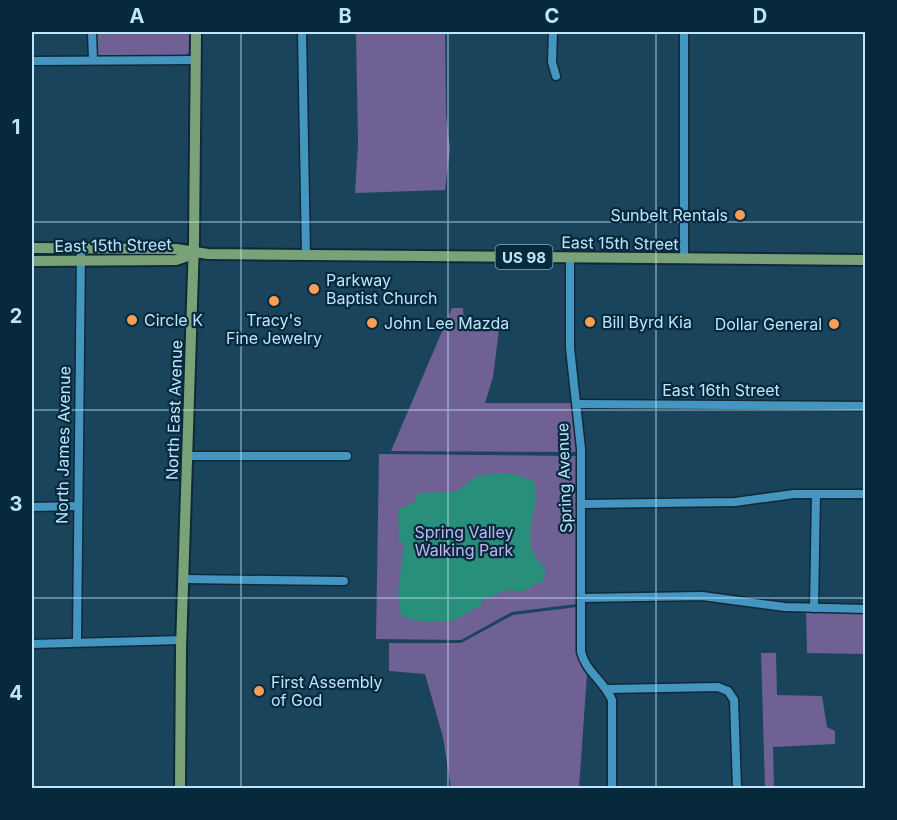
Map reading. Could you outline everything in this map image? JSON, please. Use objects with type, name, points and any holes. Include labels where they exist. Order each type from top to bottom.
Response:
[{"type":"main road","name":"North East Avenue","points":[[180,789],[182,640],[194,254],[196,32]]},
{"type":"main road","name":"East 15th Street","points":[[32,248],[81,254]]},
{"type":"main road","name":"East 15th Street","points":[[32,261],[81,254],[176,249],[194,254],[866,260]]},
{"type":"street","points":[[92,32],[93,60]]},
{"type":"street","points":[[302,32],[306,255]]},
{"type":"street","points":[[553,32],[552,62],[556,76]]},
{"type":"street","points":[[684,32],[684,259]]},
{"type":"street","points":[[32,61],[196,60]]},
{"type":"street","name":"North James Avenue","points":[[77,642],[81,254]]},
{"type":"street","name":"Spring Avenue","points":[[570,258],[570,348],[581,449],[583,660],[586,668],[608,689]]},
{"type":"street","name":"East 16th Street","points":[[576,404],[866,406]]},
{"type":"street","points":[[188,456],[346,456]]},
{"type":"street","points":[[814,608],[816,494]]},
{"type":"street","points":[[581,504],[735,502],[816,494],[866,494]]},
{"type":"street","points":[[32,507],[77,506]]},
{"type":"street","points":[[184,579],[344,581]]},
{"type":"street","points":[[581,598],[702,596],[785,607],[866,609]]},
{"type":"street","points":[[32,644],[182,640]]},
{"type":"street","points":[[612,789],[613,709],[608,689],[718,687],[728,691],[734,700],[737,789]]},
{"type":"green space","points":[[94,32],[191,32],[191,47],[188,54],[181,56],[97,56]]},
{"type":"green space","points":[[356,32],[445,32],[446,114],[450,149],[445,190],[355,193],[358,143]]},
{"type":"green space","points":[[452,308],[463,308],[464,320],[500,321],[493,377],[485,403],[573,403],[578,452],[391,451]]},
{"type":"green space","name":"Spring Valley Walking Park","points":[[379,454],[578,456],[577,604],[512,612],[461,640],[376,639]]},
{"type":"green space","points":[[577,607],[578,653],[587,674],[579,788],[451,788],[443,737],[425,674],[389,671],[389,643],[461,643],[513,615]]},
{"type":"green space","points":[[806,611],[865,613],[865,654],[807,653]]},
{"type":"green space","points":[[761,653],[776,653],[777,695],[822,696],[827,727],[835,731],[835,744],[773,747],[774,788],[765,788]]},
{"type":"shaded area","points":[[496,473],[514,474],[535,482],[536,503],[531,521],[530,544],[535,556],[546,571],[543,582],[529,589],[517,592],[510,589],[482,600],[480,607],[454,620],[427,622],[401,616],[398,592],[404,544],[399,541],[398,509],[414,503],[418,493],[456,492],[477,476]]},
{"type":"place","name":"Sunbelt Rentals","points":[[740,215]]},
{"type":"place","name":"Parkway Baptist Church","points":[[314,289]]},
{"type":"place","name":"Tracy's Fine Jewelry","points":[[274,301]]},
{"type":"place","name":"Circle K","points":[[132,320]]},
{"type":"place","name":"Bill Byrd Kia","points":[[590,322]]},
{"type":"place","name":"John Lee Mazda","points":[[372,323]]},
{"type":"place","name":"Dollar General","points":[[834,324]]},
{"type":"place","name":"First Assembly of God","points":[[259,691]]}]
